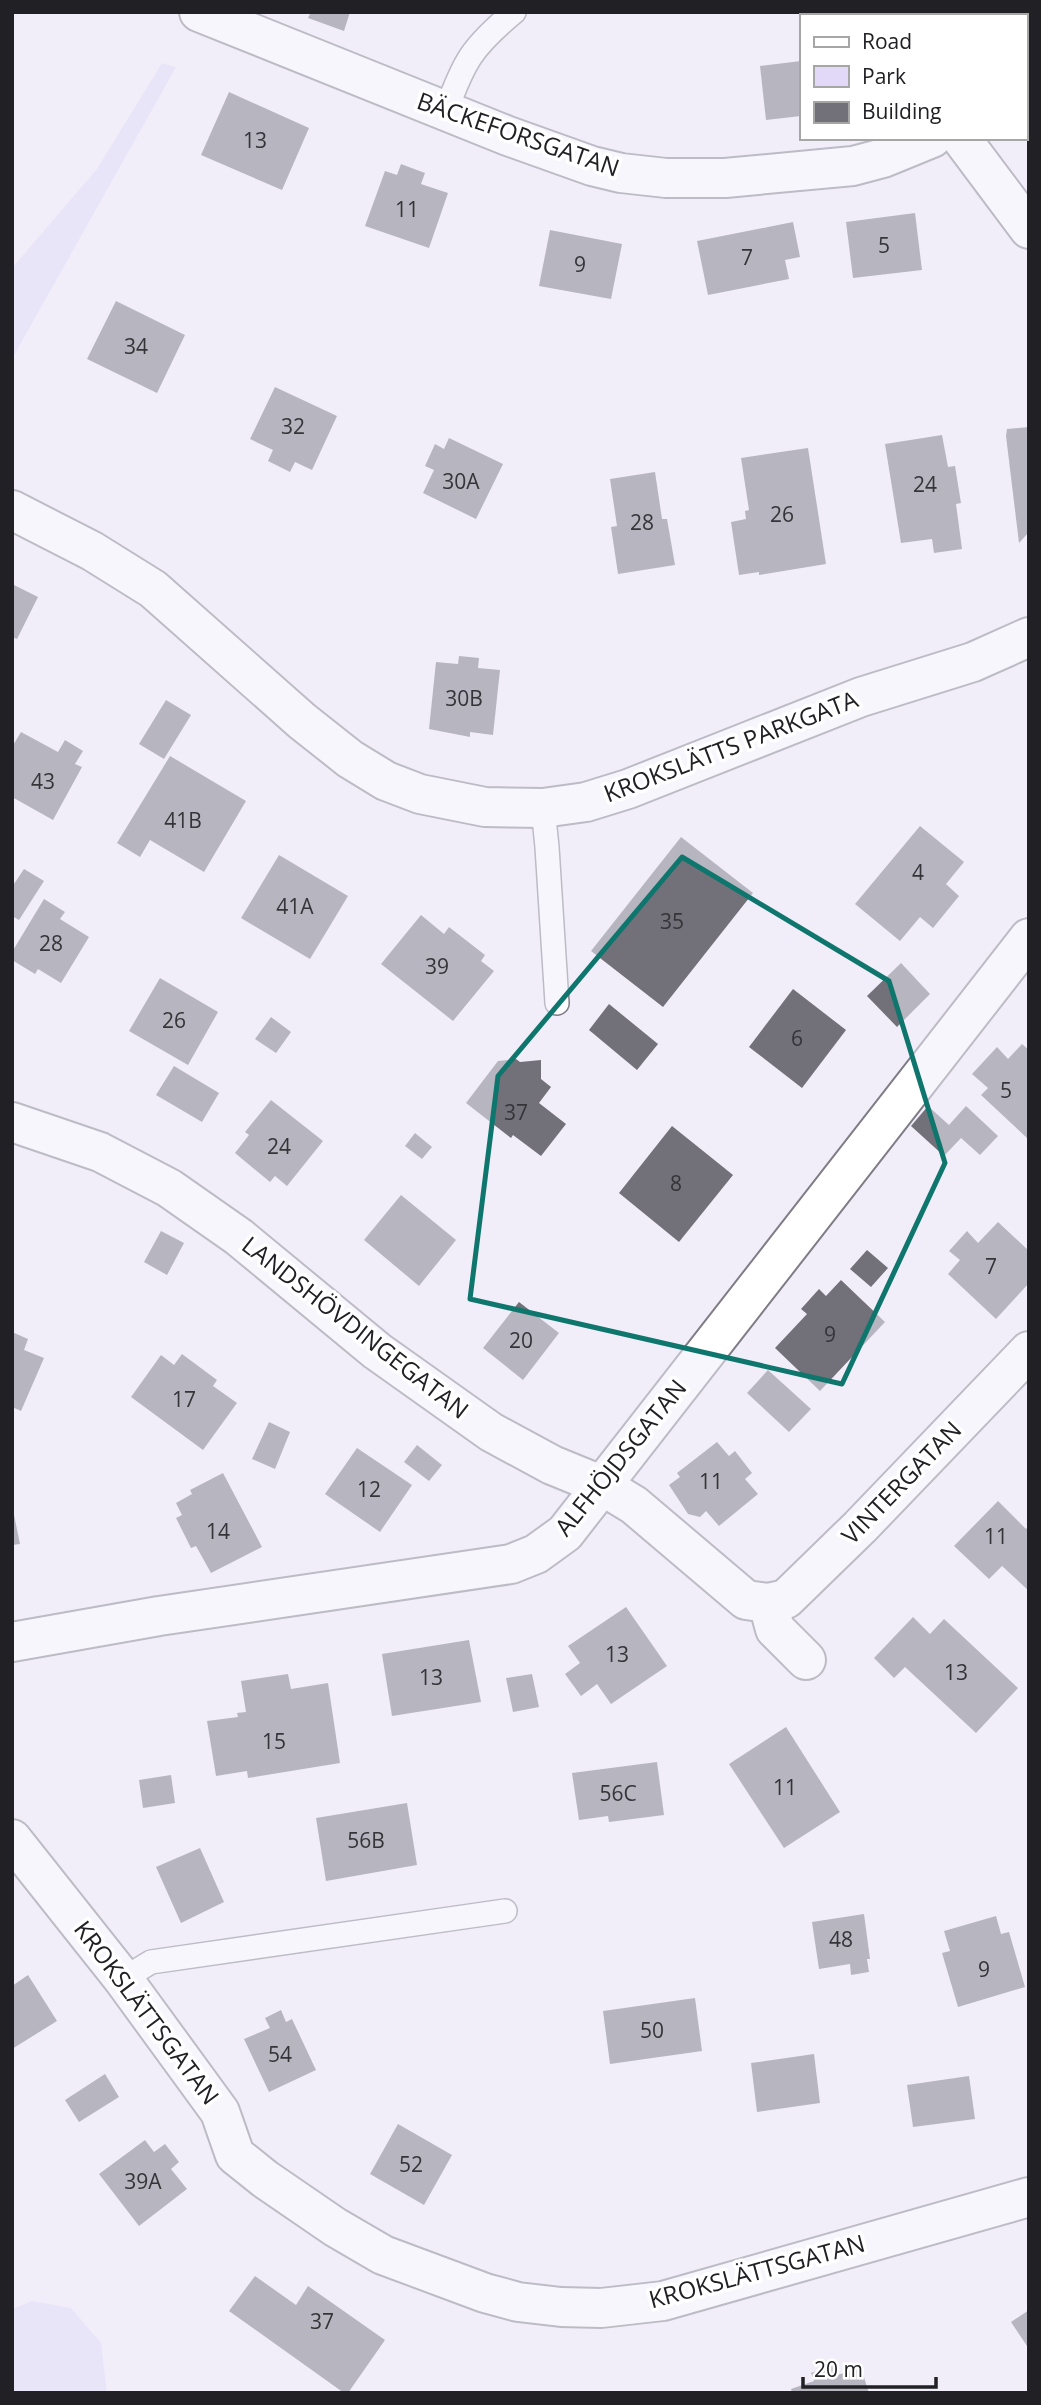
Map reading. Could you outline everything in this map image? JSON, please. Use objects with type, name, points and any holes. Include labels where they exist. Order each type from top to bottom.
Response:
[{"type":"street","name":"BÄCKEFORSGATAN","points":[[199,12],[446,111],[592,166],[621,173],[666,178],[725,178],[853,166],[883,158],[927,140]]},
{"type":"street","points":[[962,140],[1029,229]]},
{"type":"street","name":"KROKSLÄTTS PARKGATA","points":[[12,510],[92,551],[153,589],[302,720],[350,758],[386,781],[420,793],[485,807],[543,808],[586,802],[628,789],[861,697],[973,662],[1029,636]]},
{"type":"street","name":"ALFHÖJDSGATAN","points":[[12,1642],[172,1614],[511,1564],[536,1554],[565,1533],[1029,938]]},
{"type":"street","name":"LANDSHÖVDINGEGATAN","points":[[12,1122],[100,1152],[169,1188],[239,1237],[377,1351],[491,1433],[552,1465],[601,1485],[634,1505],[746,1600],[768,1603]]},
{"type":"street","name":"VINTERGATAN","points":[[768,1603],[786,1599],[860,1527],[1029,1351]]},
{"type":"street","points":[[768,1603],[775,1629],[806,1660]]},
{"type":"street","name":"KROKSLÄTTSGATAN","points":[[12,1839],[122,1979],[220,2112],[235,2155],[335,2227],[383,2255],[434,2276],[517,2302],[561,2307],[601,2308],[663,2301],[1029,2197]]},
{"type":"lane","points":[[446,111],[459,76],[472,52],[489,32],[513,12]]},
{"type":"lane","points":[[543,808],[557,1003]]},
{"type":"lane","points":[[122,1979],[151,1962],[505,1911]]},
{"type":"highlighted area","points":[[682,857],[889,981],[945,1163],[842,1384],[470,1299],[498,1076]]},
{"type":"green space","points":[[162,63],[176,67],[12,359],[12,268],[97,169]]},
{"type":"green space","points":[[32,2301],[71,2308],[101,2343],[107,2393],[12,2393],[12,2309]]},
{"type":"building","points":[[311,12],[350,12],[344,31],[308,18]]},
{"type":"building","points":[[1029,12],[1029,44],[1027,14],[1006,14]]},
{"type":"building","points":[[800,61],[800,116],[766,120],[760,66]]},
{"type":"building","points":[[229,92],[309,128],[282,190],[201,155]]},
{"type":"building","points":[[401,164],[425,173],[421,184],[448,193],[429,248],[365,226],[385,171],[397,175]]},
{"type":"building","points":[[915,213],[922,270],[853,278],[846,222]]},
{"type":"building","points":[[793,222],[800,257],[785,260],[789,279],[708,295],[697,241]]},
{"type":"building","points":[[550,230],[622,244],[611,299],[539,286]]},
{"type":"building","points":[[116,301],[185,335],[157,393],[87,359]]},
{"type":"building","points":[[275,387],[337,416],[312,470],[295,462],[290,472],[268,461],[273,450],[250,439]]},
{"type":"building","points":[[1029,427],[1029,532],[1019,543],[1006,436],[1007,429]]},
{"type":"building","points":[[942,435],[948,467],[955,466],[961,503],[956,504],[962,549],[934,553],[932,539],[901,543],[885,444]]},
{"type":"building","points":[[449,438],[503,464],[476,519],[423,493],[434,470],[425,466],[435,444],[444,449]]},
{"type":"building","points":[[808,448],[826,564],[759,575],[759,572],[739,575],[731,522],[746,519],[745,511],[749,510],[741,458]]},
{"type":"building","points":[[655,472],[662,519],[667,519],[675,565],[618,574],[611,527],[617,526],[610,479]]},
{"type":"building","points":[[12,584],[38,597],[17,639],[12,637]]},
{"type":"building","points":[[459,656],[479,658],[478,668],[500,670],[493,735],[470,732],[470,737],[429,729],[436,662],[458,664]]},
{"type":"building","points":[[166,700],[191,715],[164,759],[139,744]]},
{"type":"building","points":[[21,732],[58,752],[65,740],[83,751],[75,764],[82,767],[53,820],[12,797],[12,747]]},
{"type":"building","points":[[170,756],[246,801],[204,872],[150,840],[140,857],[117,843]]},
{"type":"building","points":[[920,826],[964,862],[946,884],[959,896],[933,928],[920,917],[900,941],[855,904]]},
{"type":"building","points":[[681,837],[753,893],[663,1007],[591,951]]},
{"type":"building","points":[[279,855],[348,896],[310,959],[241,918]]},
{"type":"building","points":[[24,869],[44,881],[19,920],[12,916],[12,887]]},
{"type":"building","points":[[44,899],[65,912],[60,919],[89,937],[61,983],[38,969],[35,974],[12,960],[12,952]]},
{"type":"building","points":[[421,915],[444,934],[449,927],[485,955],[481,961],[494,971],[453,1021],[381,964]]},
{"type":"building","points":[[901,963],[930,994],[897,1027],[867,996]]},
{"type":"building","points":[[160,978],[218,1012],[188,1065],[129,1031]]},
{"type":"building","points":[[793,989],[846,1030],[802,1088],[749,1047]]},
{"type":"building","points":[[609,1004],[658,1044],[637,1070],[589,1030]]},
{"type":"building","points":[[271,1017],[291,1032],[276,1053],[255,1039]]},
{"type":"building","points":[[1022,1044],[1029,1050],[1027,1138],[981,1095],[988,1088],[972,1074],[997,1047],[1008,1059]]},
{"type":"building","points":[[516,1059],[520,1062],[541,1060],[541,1079],[551,1087],[539,1103],[566,1124],[541,1156],[513,1135],[511,1138],[466,1103],[498,1061]]},
{"type":"building","points":[[174,1066],[219,1093],[202,1122],[156,1095]]},
{"type":"building","points":[[271,1100],[323,1141],[287,1186],[275,1176],[270,1182],[235,1153],[249,1135],[245,1132]]},
{"type":"building","points":[[928,1106],[949,1125],[966,1106],[998,1136],[980,1155],[961,1138],[944,1156],[911,1126]]},
{"type":"building","points":[[672,1126],[733,1175],[679,1242],[619,1193]]},
{"type":"building","points":[[415,1133],[432,1147],[422,1159],[405,1146]]},
{"type":"building","points":[[401,1195],[456,1240],[419,1286],[364,1240]]},
{"type":"building","points":[[998,1222],[1029,1251],[1029,1283],[996,1319],[948,1274],[960,1260],[949,1251],[967,1231],[978,1243]]},
{"type":"building","points":[[161,1231],[184,1243],[167,1275],[144,1262]]},
{"type":"building","points":[[867,1250],[888,1268],[871,1287],[850,1269]]},
{"type":"building","points":[[841,1280],[885,1322],[820,1391],[775,1348],[807,1314],[801,1309],[819,1289],[826,1296]]},
{"type":"building","points":[[519,1302],[559,1333],[523,1380],[483,1348]]},
{"type":"building","points":[[12,1332],[28,1339],[24,1350],[44,1358],[21,1411],[12,1407]]},
{"type":"building","points":[[182,1354],[217,1380],[213,1386],[237,1403],[203,1450],[131,1397],[161,1355],[174,1365]]},
{"type":"building","points":[[768,1370],[811,1409],[789,1432],[747,1393]]},
{"type":"building","points":[[269,1422],[290,1432],[275,1469],[252,1459]]},
{"type":"building","points":[[717,1442],[729,1456],[735,1451],[752,1473],[745,1479],[758,1494],[719,1526],[706,1511],[700,1517],[688,1514],[669,1485],[680,1477],[677,1473]]},
{"type":"building","points":[[417,1445],[442,1465],[429,1481],[404,1462]]},
{"type":"building","points":[[357,1448],[412,1485],[380,1532],[325,1494]]},
{"type":"building","points":[[223,1473],[262,1547],[211,1573],[196,1546],[191,1548],[176,1518],[182,1515],[176,1503],[192,1494],[190,1490]]},
{"type":"building","points":[[998,1501],[1026,1529],[1029,1525],[1029,1591],[1002,1566],[989,1579],[954,1546]]},
{"type":"building","points":[[12,1505],[20,1544],[12,1545]]},
{"type":"building","points":[[626,1607],[667,1666],[611,1704],[597,1684],[581,1696],[565,1674],[580,1663],[568,1646]]},
{"type":"building","points":[[913,1617],[930,1634],[944,1619],[1018,1688],[976,1733],[905,1667],[894,1678],[874,1658]]},
{"type":"building","points":[[469,1640],[481,1702],[392,1716],[382,1654]]},
{"type":"building","points":[[288,1674],[291,1689],[328,1683],[340,1763],[248,1778],[247,1771],[216,1776],[207,1721],[238,1717],[237,1713],[246,1712],[241,1681]]},
{"type":"building","points":[[532,1674],[539,1707],[513,1712],[506,1678]]},
{"type":"building","points":[[786,1727],[840,1812],[784,1848],[729,1764]]},
{"type":"building","points":[[657,1762],[664,1815],[609,1822],[608,1816],[579,1820],[572,1773]]},
{"type":"building","points":[[171,1775],[175,1803],[143,1808],[139,1780]]},
{"type":"building","points":[[407,1803],[417,1865],[326,1881],[316,1818]]},
{"type":"building","points":[[200,1848],[224,1902],[181,1923],[156,1867]]},
{"type":"building","points":[[864,1914],[870,1959],[867,1959],[869,1972],[851,1975],[850,1964],[819,1969],[812,1922]]},
{"type":"building","points":[[996,1916],[1001,1934],[1009,1932],[1025,1987],[958,2007],[942,1953],[950,1951],[944,1931]]},
{"type":"building","points":[[28,1975],[57,2021],[12,2049],[12,1986]]},
{"type":"building","points":[[695,1998],[702,2051],[610,2064],[603,2011]]},
{"type":"building","points":[[281,2010],[286,2022],[292,2019],[316,2070],[269,2092],[244,2039],[270,2028],[265,2018]]},
{"type":"building","points":[[814,2054],[820,2103],[757,2112],[751,2063]]},
{"type":"building","points":[[105,2074],[119,2097],[79,2122],[65,2100]]},
{"type":"building","points":[[969,2076],[975,2119],[913,2127],[907,2085]]},
{"type":"building","points":[[398,2124],[452,2155],[424,2205],[370,2174]]},
{"type":"building","points":[[145,2140],[154,2152],[165,2144],[179,2162],[171,2169],[187,2189],[139,2226],[99,2174]]},
{"type":"building","points":[[255,2276],[296,2305],[308,2286],[385,2340],[348,2393],[344,2393],[229,2311]]},
{"type":"building","points":[[1029,2310],[1029,2349],[1011,2322]]},
{"type":"building","points":[[834,2365],[837,2375],[861,2368],[869,2393],[792,2393],[791,2389],[814,2381],[811,2373]]}]
